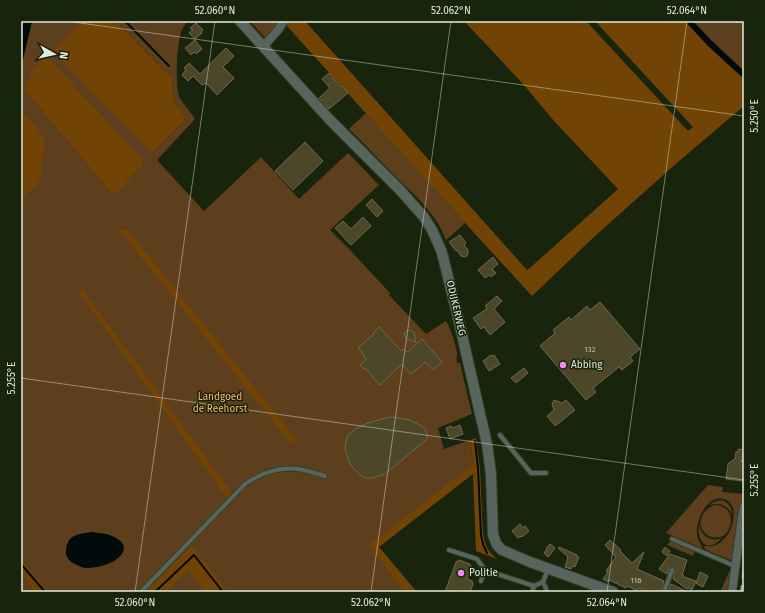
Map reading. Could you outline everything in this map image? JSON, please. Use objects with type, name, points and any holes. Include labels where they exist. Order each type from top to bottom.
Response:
[{"type":"street","name":"ODIJKERWEG","points":[[240,21],[330,120],[400,190],[424,217],[432,230],[443,257],[487,444],[491,474],[493,535],[497,545],[502,550],[530,562],[613,592]]},
{"type":"street","points":[[264,47],[284,21]]},
{"type":"street","points":[[732,592],[744,507]]},
{"type":"lane","points":[[500,435],[531,473],[546,473]]},
{"type":"lane","points":[[141,592],[250,480],[264,473],[291,469],[304,470],[326,476]]},
{"type":"lane","points":[[672,539],[735,566]]},
{"type":"lane","points":[[449,550],[477,560],[485,570],[534,586],[543,582],[548,569]]},
{"type":"lane","points":[[481,581],[485,570]]},
{"type":"lane","points":[[664,592],[672,570]]},
{"type":"lane","points":[[543,582],[549,592]]},
{"type":"lane","points":[[532,592],[534,586]]},
{"type":"green space","name":"Landgoed de Reehorst","points":[[32,21],[82,21],[56,49],[154,151],[184,121],[185,116],[174,101],[172,78],[115,21],[187,21],[181,32],[178,45],[177,83],[180,98],[195,119],[157,160],[204,211],[261,157],[299,199],[348,153],[379,185],[330,230],[390,293],[389,295],[426,334],[446,321],[455,345],[457,363],[460,363],[472,414],[438,428],[444,449],[470,440],[473,465],[377,547],[415,592],[21,592],[21,68]],"holes":[[[26,92],[116,193],[111,193]]]},
{"type":"green space","points":[[250,21],[280,21],[265,38]]},
{"type":"green space","points":[[680,21],[744,21],[744,88]]},
{"type":"green space","points":[[366,113],[465,223],[446,240],[432,214],[349,129]]},
{"type":"green space","points":[[708,485],[723,487],[722,492],[744,494],[733,561],[706,550],[704,547],[718,544],[726,537],[730,530],[734,514],[731,504],[728,501],[717,499],[712,501],[703,510],[698,523],[697,537],[703,549],[666,533]]},
{"type":"green space","points":[[722,500],[730,506],[732,515],[723,505],[709,505]]},
{"type":"green space","points":[[716,505],[727,510],[731,521],[729,529],[724,535],[712,537],[707,535],[702,530],[702,516],[710,507]]},
{"type":"green space","points":[[699,523],[702,532],[707,538],[715,540],[723,537],[712,545],[704,544],[699,536]]},
{"type":"green space","points":[[670,542],[695,551],[693,556],[667,545]]},
{"type":"green space","points":[[729,572],[732,573],[729,592],[720,592]]},
{"type":"shaded area","points":[[24,21],[32,21],[21,68],[21,33]]},
{"type":"shaded area","points":[[82,21],[115,21],[172,78],[174,101],[185,116],[184,121],[154,151],[150,152],[55,53],[55,49]]},
{"type":"shaded area","points":[[289,21],[305,21],[527,270],[618,189],[554,121],[523,84],[464,21],[586,21],[688,131],[693,127],[595,21],[685,21],[707,45],[744,79],[744,106],[595,236],[532,296],[286,25]]},
{"type":"shaded area","points":[[685,21],[693,21],[744,71],[744,79],[707,45]]},
{"type":"shaded area","points":[[44,58],[48,58],[142,159],[143,164],[116,193],[111,193],[26,92],[25,88],[34,67]]},
{"type":"shaded area","points":[[21,114],[35,125],[44,141],[41,177],[38,183],[21,199]]},
{"type":"shaded area","points":[[127,229],[296,439],[291,444],[120,231]]},
{"type":"shaded area","points":[[81,287],[232,493],[227,498],[80,294]]},
{"type":"shaded area","points":[[476,438],[480,468],[483,533],[487,548],[497,559],[476,551],[473,474],[379,547],[417,592],[405,592],[369,545],[473,465],[470,440]]},
{"type":"shaded area","points":[[91,532],[107,534],[118,539],[124,546],[124,550],[115,560],[104,565],[85,568],[77,565],[68,559],[66,546],[71,538]]},
{"type":"shaded area","points":[[192,546],[228,592],[198,592],[203,588],[188,570],[165,592],[145,592]]},
{"type":"shaded area","points":[[21,560],[48,592],[35,592],[21,574]]},
{"type":"building","points":[[196,23],[203,30],[201,32],[202,33],[195,39],[189,33],[193,30],[190,28]]},
{"type":"building","points":[[195,40],[202,49],[196,54],[194,52],[191,55],[185,48]]},
{"type":"building","points":[[226,48],[234,56],[223,67],[234,78],[217,95],[206,83],[202,85],[193,76],[188,81],[182,75],[186,70],[184,68],[189,63],[200,74]]},
{"type":"building","points":[[329,73],[348,93],[329,109],[319,98],[330,88],[322,79]]},
{"type":"building","points":[[305,142],[323,161],[293,190],[275,171]]},
{"type":"building","points":[[372,199],[383,211],[377,217],[366,205]]},
{"type":"building","points":[[363,217],[371,226],[351,245],[335,228],[343,221],[351,229]]},
{"type":"building","points":[[460,235],[466,243],[464,245],[468,250],[467,256],[465,257],[461,256],[449,242]]},
{"type":"building","points":[[493,257],[498,264],[492,269],[496,273],[491,277],[489,275],[485,278],[478,270]]},
{"type":"building","points":[[497,296],[502,301],[494,309],[505,322],[490,335],[484,327],[481,329],[473,318],[485,310],[487,308],[485,306]]},
{"type":"building","points":[[600,302],[640,349],[630,357],[633,361],[622,370],[619,367],[593,388],[596,392],[586,400],[540,346],[555,333],[553,330],[569,317],[571,320],[587,306],[590,310]]},
{"type":"building","points":[[379,327],[401,351],[403,349],[407,352],[422,339],[442,362],[433,370],[425,362],[411,374],[402,364],[380,385],[365,368],[364,369],[360,365],[366,360],[358,348],[374,334],[373,333]]},
{"type":"building","points":[[409,330],[414,332],[416,342],[406,339],[404,333]]},
{"type":"building","points":[[491,355],[494,355],[500,364],[489,371],[483,361]]},
{"type":"building","points":[[524,368],[528,373],[516,383],[511,378]]},
{"type":"building","points":[[554,400],[562,403],[566,400],[575,410],[555,426],[547,416],[554,410],[552,404]]},
{"type":"building","points":[[392,417],[410,420],[421,426],[427,433],[428,436],[426,440],[385,474],[373,478],[361,476],[350,464],[346,452],[345,447],[348,435],[357,428],[368,423]]},
{"type":"building","points":[[460,425],[463,434],[450,439],[446,428],[451,426],[452,428]]},
{"type":"building","points":[[738,449],[744,450],[744,458],[740,458],[739,461],[740,464],[744,465],[743,481],[726,479],[728,464],[735,459]]},
{"type":"building","points":[[520,524],[523,528],[525,526],[529,531],[522,537],[521,536],[518,538],[512,531]]},
{"type":"building","points":[[610,540],[632,563],[644,552],[637,569],[664,581],[661,592],[647,592],[639,588],[638,591],[627,586],[626,588],[609,580],[608,582],[603,579],[608,572],[606,571],[616,557],[605,545]]},
{"type":"building","points":[[550,544],[555,548],[548,557],[544,553]]},
{"type":"building","points":[[559,547],[579,557],[575,567],[572,566],[571,569],[565,567],[568,557],[558,548]]},
{"type":"building","points":[[665,547],[670,551],[667,556],[662,552]]},
{"type":"building","points":[[670,554],[687,560],[682,575],[696,581],[692,590],[687,589],[673,579],[675,570],[674,567],[669,568],[667,574],[659,569]]},
{"type":"building","name":"Politie","points":[[459,560],[470,564],[471,567],[467,579],[472,581],[473,584],[470,592],[445,592],[456,562]]},
{"type":"building","points":[[700,572],[708,576],[703,587],[696,583]]},
{"type":"building","points":[[671,584],[688,592],[668,592]]},
{"type":"waterway","points":[[125,21],[169,66]]},
{"type":"waterway","points":[[475,441],[478,468],[481,535],[487,553]]},
{"type":"waterway","points":[[155,592],[194,555],[223,592]]},
{"type":"waterway","points":[[21,564],[45,592]]},
{"type":"railway","points":[[741,592],[744,567]]},
{"type":"place","name":"Abbing","points":[[563,365]]},
{"type":"place","name":"Politie","points":[[461,573]]}]
